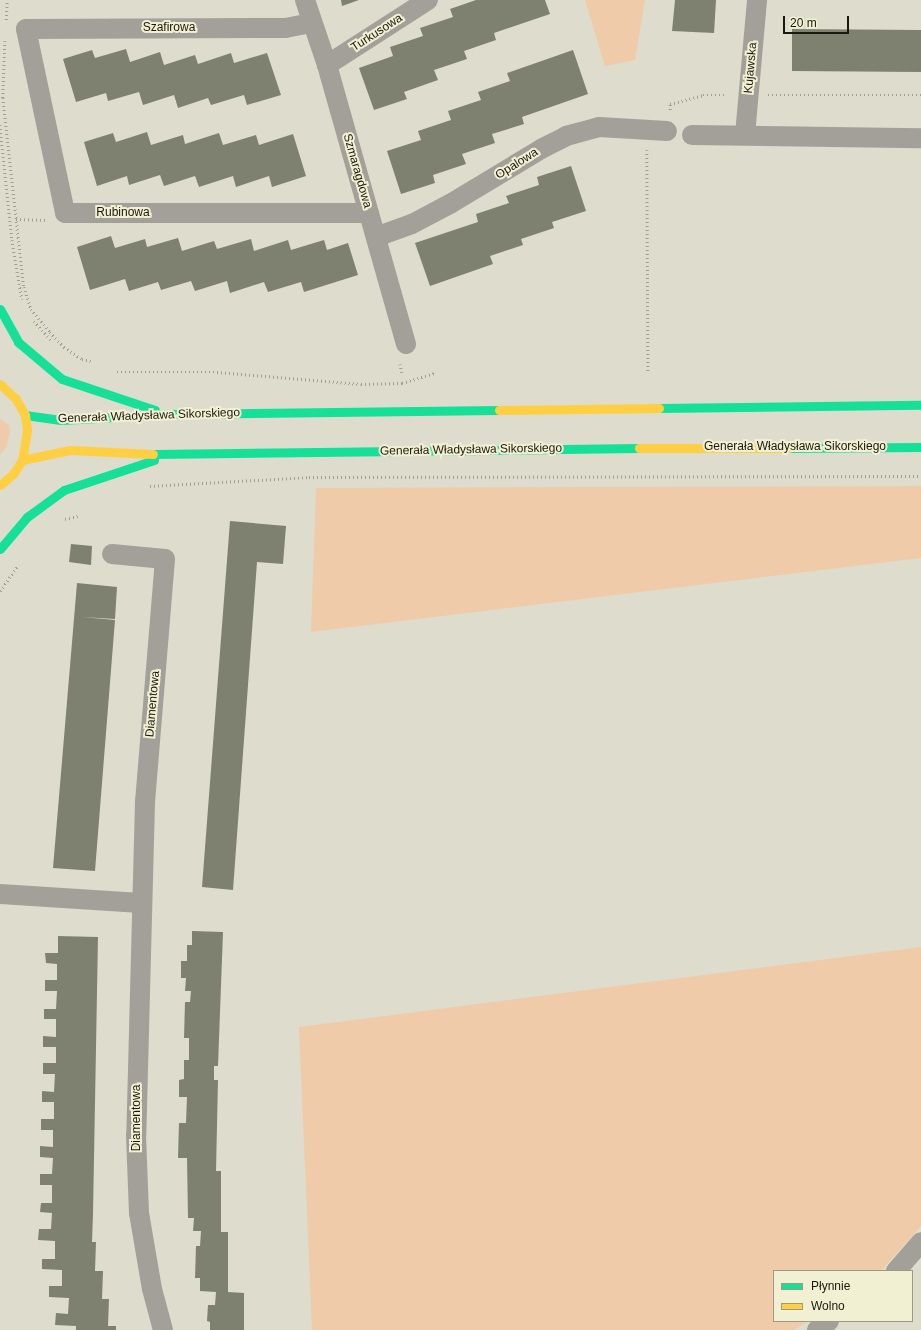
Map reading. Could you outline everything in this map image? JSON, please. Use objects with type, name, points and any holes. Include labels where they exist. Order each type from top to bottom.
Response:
[{"type":"street","name":"Szmaragdowa","points":[[305,0],[311,23],[327,65],[406,344]]},
{"type":"street","name":"Turkusowa","points":[[327,65],[428,0]]},
{"type":"street","name":"Kujawska","points":[[745,135],[757,0]]},
{"type":"street","name":"Szafirowa","points":[[65,213],[26,29],[285,28],[311,23]]},
{"type":"street","name":"Opalowa","points":[[376,237],[412,224],[450,204],[541,149],[566,136],[599,127],[667,131]]},
{"type":"street","points":[[692,135],[921,138]]},
{"type":"street","name":"Rubinowa","points":[[65,213],[369,213]]},
{"type":"street","points":[[0,309],[18,342],[32,356],[62,379],[168,414]]},
{"type":"street","points":[[0,384],[16,399],[25,415],[27,445],[22,460],[14,473],[0,485]]},
{"type":"street","name":"Generała Władysława Sikorskiego","points":[[25,415],[61,420],[168,414],[921,405]]},
{"type":"street","name":"Generała Władysława Sikorskiego","points":[[22,460],[70,450],[169,455],[442,449],[921,447]]},
{"type":"street","points":[[0,549],[27,517],[64,490],[169,455]]},
{"type":"street","name":"Diamentowa","points":[[112,554],[165,559],[144,802],[136,1135],[139,1213],[152,1289],[163,1330]]},
{"type":"street","points":[[0,894],[141,903]]},
{"type":"street","points":[[897,1270],[921,1242]]},
{"type":"street","points":[[817,1330],[828,1322]]},
{"type":"path","points":[[6,0],[6,22]]},
{"type":"path","points":[[5,36],[3,98],[24,287],[31,308],[64,347],[82,359],[91,361]]},
{"type":"path","points":[[667,131],[670,104],[703,95],[921,95]]},
{"type":"path","points":[[0,126],[16,277],[28,313]]},
{"type":"path","points":[[646,130],[648,372]]},
{"type":"path","points":[[16,220],[58,220],[65,213]]},
{"type":"path","points":[[30,318],[57,347]]},
{"type":"path","points":[[109,372],[132,374],[217,372],[361,384],[402,383],[436,373]]},
{"type":"path","points":[[144,486],[309,477],[921,476]]},
{"type":"path","points":[[59,523],[78,516]]},
{"type":"path","points":[[0,591],[19,563]]},
{"type":"shaded area","points":[[585,0],[645,0],[635,60],[605,66]]},
{"type":"shaded area","points":[[0,419],[9,425],[10,433],[6,447],[0,455]]},
{"type":"shaded area","points":[[921,486],[921,558],[311,632],[316,488]]},
{"type":"shaded area","points":[[921,947],[921,1226],[882,1270],[773,1270],[773,1322],[806,1322],[794,1330],[312,1330],[299,1027]]},
{"type":"building","points":[[341,0],[359,0],[342,6]]},
{"type":"building","points":[[476,0],[545,0],[550,14],[494,33],[496,40],[464,51],[467,59],[434,70],[438,80],[404,92],[407,99],[374,110],[359,68],[393,56],[390,47],[423,36],[420,28],[453,17],[450,9]]},
{"type":"building","points":[[675,0],[716,0],[714,33],[672,31]]},
{"type":"building","points":[[792,29],[921,30],[921,72],[792,71]]},
{"type":"building","points":[[126,49],[130,62],[160,52],[164,65],[195,55],[198,64],[231,53],[234,63],[267,53],[281,95],[247,105],[244,95],[211,105],[208,98],[178,108],[174,95],[143,105],[139,92],[108,101],[106,93],[76,102],[63,59],[92,50],[95,58]]},
{"type":"building","points":[[573,50],[588,94],[522,117],[524,124],[492,134],[495,143],[462,154],[466,164],[433,175],[435,183],[401,194],[387,151],[421,140],[418,131],[451,120],[448,111],[481,100],[478,92],[510,81],[507,73]]},
{"type":"building","points":[[147,132],[151,145],[183,135],[185,144],[219,133],[223,145],[256,135],[259,145],[293,134],[306,176],[272,187],[269,176],[236,187],[233,176],[199,187],[195,176],[164,186],[160,175],[129,185],[127,176],[97,186],[84,142],[113,133],[116,142]]},
{"type":"building","points":[[571,166],[586,211],[552,222],[554,228],[521,239],[523,245],[490,256],[493,264],[430,286],[415,243],[478,222],[476,214],[509,203],[506,196],[539,185],[537,177]]},
{"type":"building","points":[[111,236],[115,248],[145,239],[147,247],[178,238],[182,251],[214,241],[217,249],[251,239],[254,251],[288,240],[291,250],[324,240],[327,250],[348,243],[358,275],[304,292],[301,282],[268,292],[264,282],[230,293],[227,281],[195,291],[191,281],[161,290],[158,282],[129,291],[125,279],[90,290],[77,247]]},
{"type":"building","points":[[230,521],[286,526],[283,564],[257,562],[233,890],[202,887]]},
{"type":"building","points":[[71,544],[92,546],[91,565],[69,562]]},
{"type":"building","points":[[77,583],[117,587],[115,619],[82,617],[115,620],[95,871],[53,868]]},
{"type":"building","points":[[192,931],[223,932],[218,1066],[214,1066],[214,1080],[218,1080],[216,1171],[221,1171],[221,1232],[228,1232],[228,1292],[244,1293],[244,1330],[210,1330],[210,1322],[207,1321],[208,1305],[215,1305],[216,1292],[200,1291],[200,1278],[195,1278],[196,1246],[200,1246],[201,1231],[193,1231],[194,1218],[188,1218],[187,1158],[178,1158],[179,1123],[186,1123],[187,1097],[179,1097],[179,1080],[184,1079],[184,1060],[189,1060],[189,1038],[184,1038],[185,1002],[190,1002],[191,991],[185,991],[186,978],[181,978],[181,961],[187,961],[187,945],[192,945]]},
{"type":"building","points":[[58,936],[98,937],[92,1242],[96,1242],[95,1271],[103,1271],[102,1299],[109,1299],[108,1326],[116,1326],[116,1330],[76,1330],[76,1326],[55,1325],[56,1313],[68,1314],[69,1298],[49,1297],[49,1286],[62,1286],[62,1270],[42,1269],[42,1259],[55,1259],[55,1241],[38,1240],[39,1229],[51,1229],[52,1213],[40,1212],[41,1203],[52,1203],[52,1185],[40,1185],[40,1174],[52,1174],[53,1158],[40,1157],[40,1146],[53,1147],[53,1130],[41,1130],[41,1119],[54,1119],[54,1102],[42,1102],[42,1091],[54,1092],[55,1074],[43,1074],[43,1063],[56,1063],[56,1047],[43,1047],[43,1036],[56,1037],[56,1019],[44,1019],[44,1009],[56,1009],[57,991],[45,991],[45,980],[57,980],[57,964],[46,963],[45,953],[58,953]]},
{"type":"traffic: fast","points":[[0,309],[18,342],[62,379],[155,410]]},
{"type":"traffic: fast","points":[[659,408],[921,405]]},
{"type":"traffic: fast","points":[[25,415],[61,420],[168,414],[499,410]]},
{"type":"traffic: fast","points":[[789,448],[921,447]]},
{"type":"traffic: fast","points":[[153,454],[639,448]]},
{"type":"traffic: fast","points":[[0,549],[27,517],[64,490],[154,460]]},
{"type":"traffic: slow","points":[[0,384],[16,399],[25,415],[27,430],[22,460],[14,473],[0,485]]},
{"type":"traffic: slow","points":[[499,410],[659,408]]},
{"type":"traffic: slow","points":[[639,448],[789,448]]},
{"type":"traffic: slow","points":[[22,460],[70,450],[153,454]]}]
